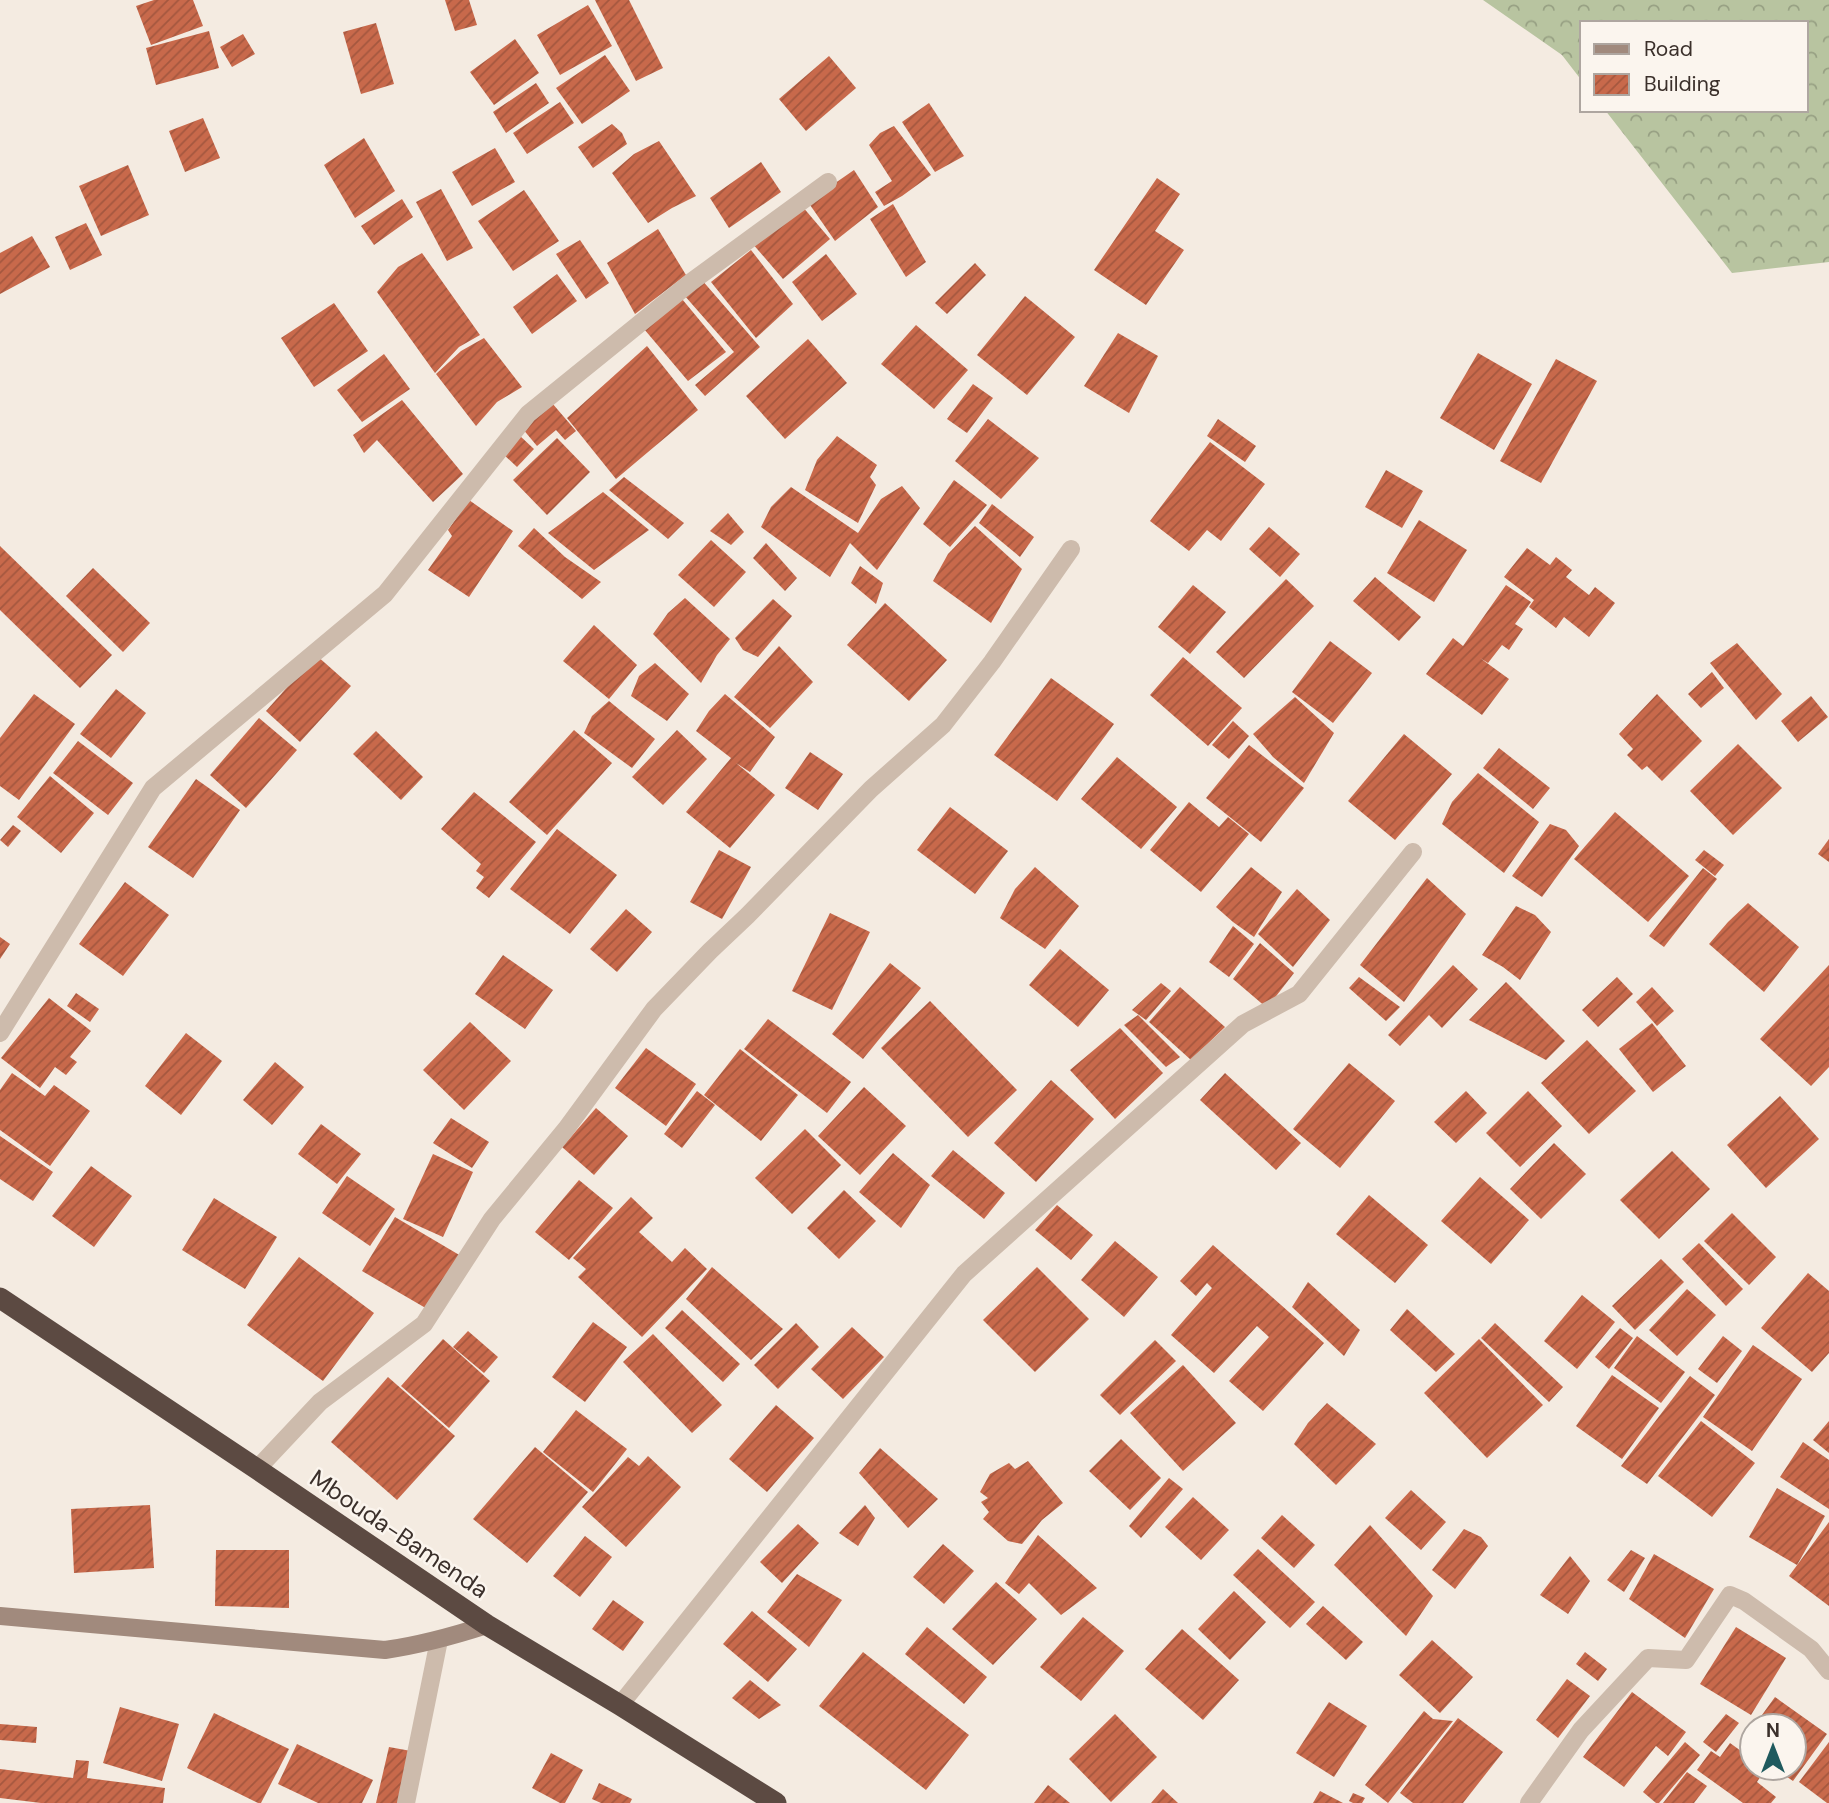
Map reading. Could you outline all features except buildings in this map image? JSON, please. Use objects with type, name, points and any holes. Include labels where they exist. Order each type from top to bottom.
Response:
[{"type":"highway","name":"Mbouda-Bamenda","points":[[0,1298],[487,1625],[776,1803]]},
{"type":"street","points":[[0,1034],[153,788],[385,594],[528,414],[691,282],[828,182]]},
{"type":"street","points":[[257,1469],[320,1402],[424,1324],[492,1219],[566,1129],[654,1009],[871,789],[943,725],[992,662],[1071,549]]},
{"type":"street","points":[[620,1705],[964,1274],[1244,1024],[1299,994],[1413,852]]},
{"type":"street","points":[[1529,1803],[1581,1730],[1648,1658],[1686,1660],[1730,1595],[1744,1601],[1811,1649],[1829,1671]]},
{"type":"street","points":[[0,1616],[385,1650],[439,1640],[487,1625]]},
{"type":"street","points":[[406,1803],[439,1640]]},
{"type":"green space","points":[[1483,0],[1829,0],[1829,262],[1732,273],[1607,112],[1808,112],[1808,21],[1580,21],[1580,78],[1562,55]]}]
